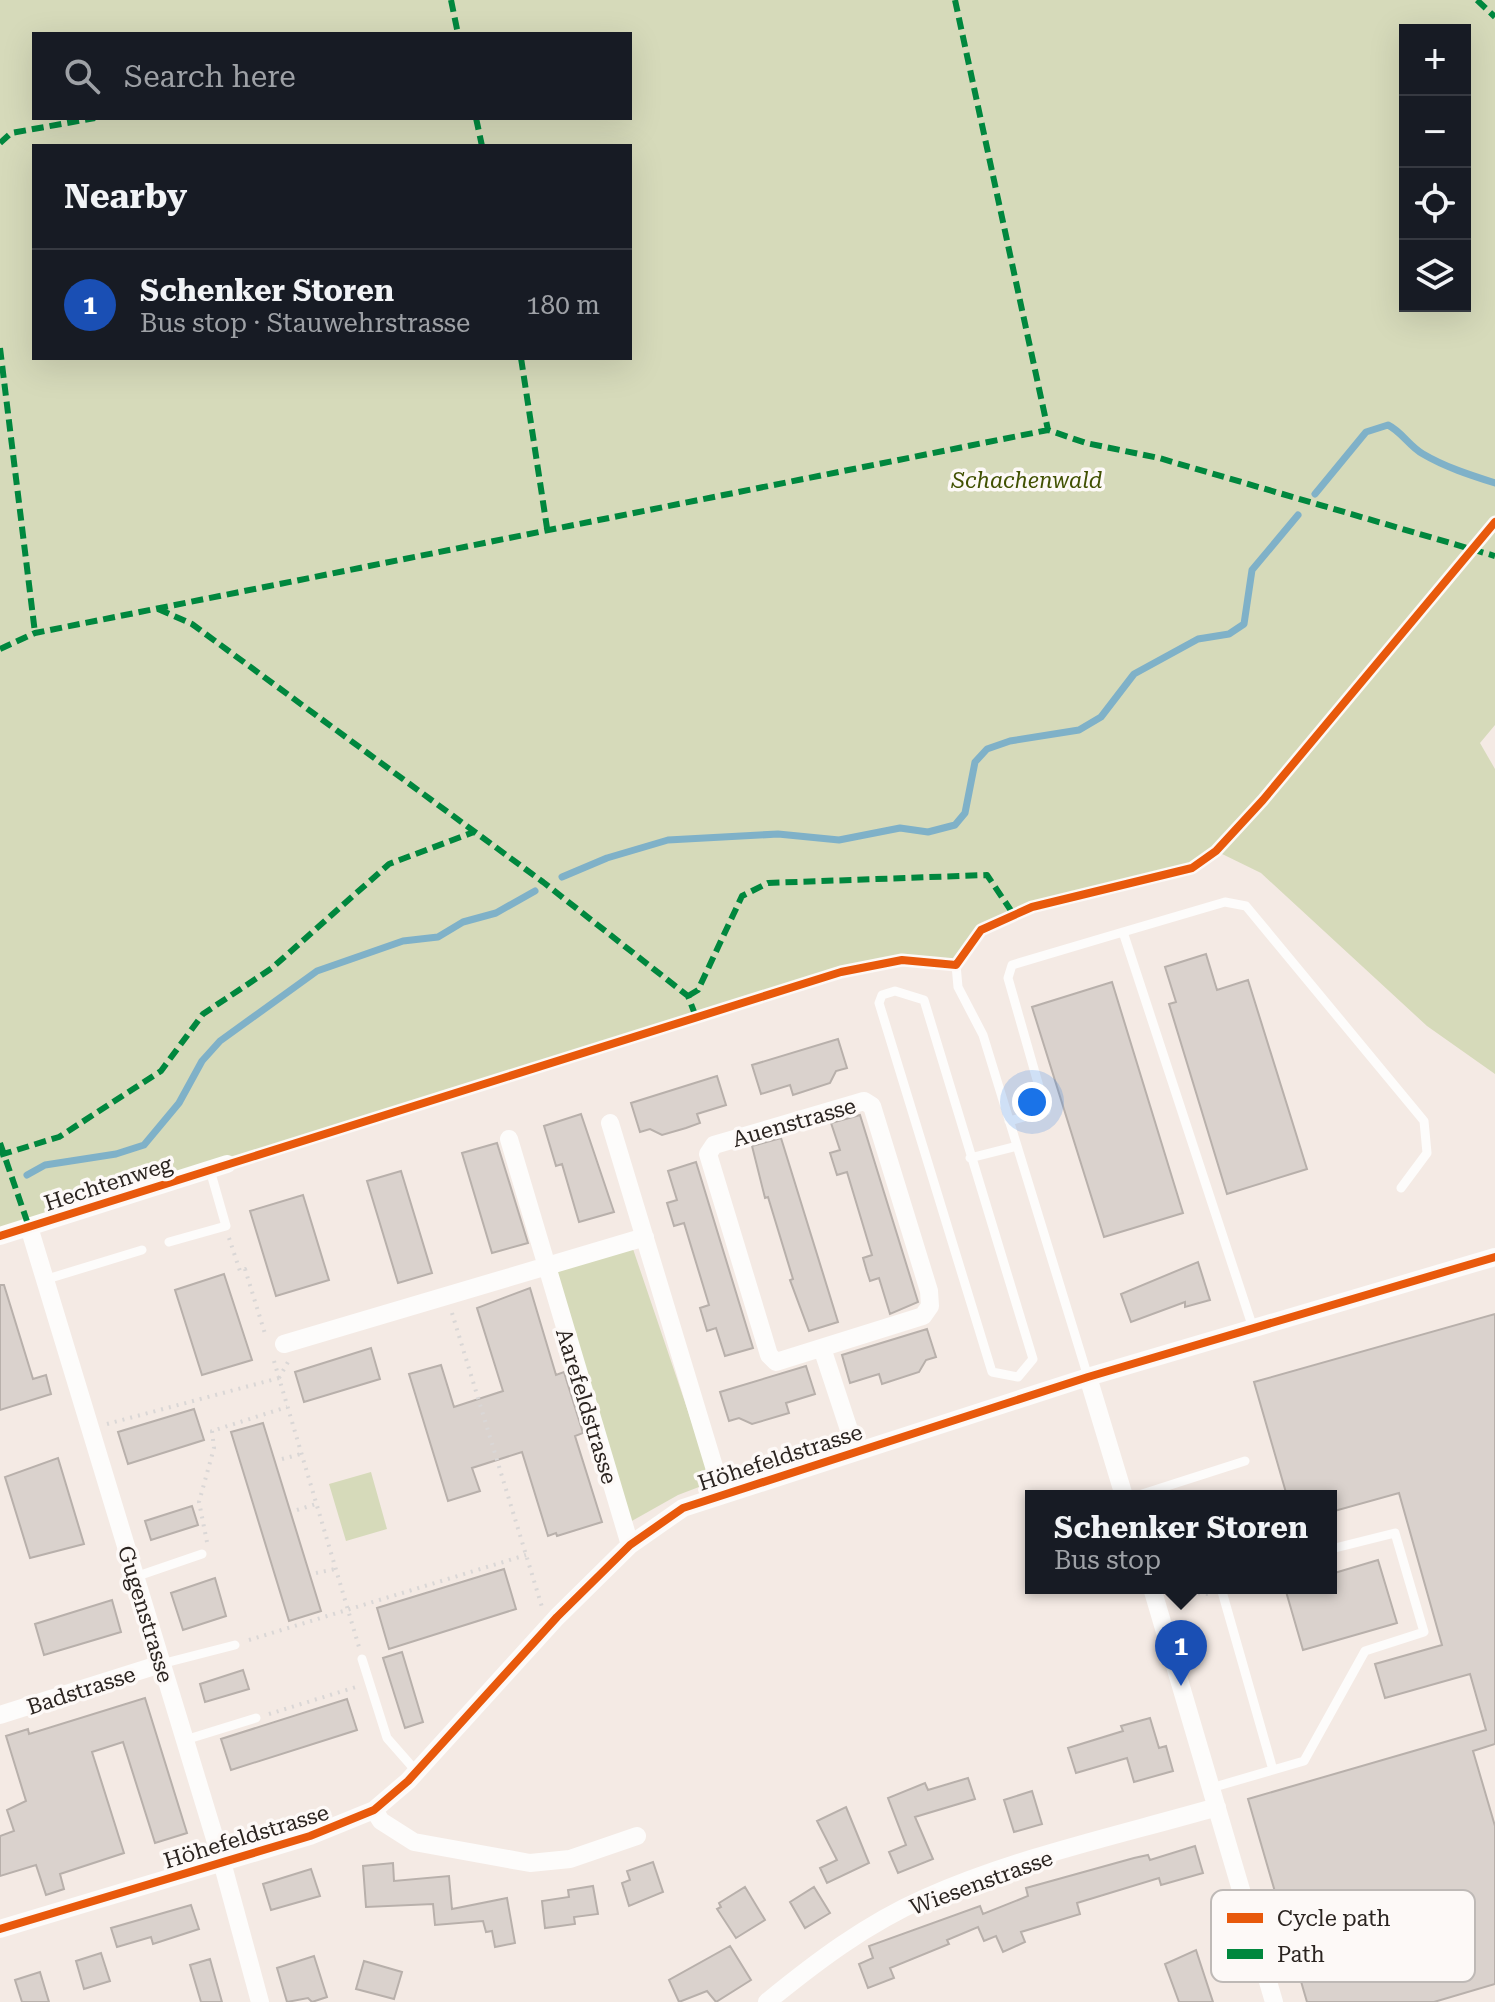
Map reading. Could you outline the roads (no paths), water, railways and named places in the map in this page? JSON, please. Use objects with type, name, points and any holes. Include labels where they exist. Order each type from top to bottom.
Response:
[{"type":"street","name":"Auenstrasse","points":[[864,1101],[872,1106],[929,1291],[930,1306],[923,1316],[822,1348],[776,1362],[769,1355],[708,1154],[714,1145],[864,1101]]},
{"type":"street","points":[[610,1123],[722,1493]]},
{"type":"street","name":"Aarefeldstrasse","points":[[509,1139],[630,1545]]},
{"type":"street","name":"Hechtenweg","points":[[0,1236],[218,1167]]},
{"type":"street","name":"Gugenstrasse","points":[[29,1227],[222,1862],[260,2002]]},
{"type":"street","points":[[286,1352],[645,1237]]},
{"type":"street","name":"Höhefeldstrasse","points":[[0,1929],[348,1823],[374,1810],[416,1771],[548,1627],[630,1545],[683,1508],[1088,1377],[1495,1257]]},
{"type":"street","points":[[822,1348],[856,1451]]},
{"type":"street","points":[[1088,1377],[1122,1490]]},
{"type":"street","points":[[1153,1594],[1241,1890]]},
{"type":"street","name":"Badstrasse","points":[[0,1715],[161,1664]]},
{"type":"street","name":"Wiesenstrasse","points":[[767,2002],[826,1954],[925,1898],[1003,1870],[1217,1807]]},
{"type":"street","points":[[374,1810],[381,1821],[414,1842],[530,1863],[570,1859],[637,1836]]},
{"type":"street","points":[[1268,1982],[1274,2002]]},
{"type":"lane","points":[[1088,1377],[983,1035],[958,987],[956,965],[981,930],[1032,907],[1192,868],[1216,851]]},
{"type":"lane","points":[[1009,1121],[1046,1111],[1008,978],[1012,965],[1225,902],[1246,906],[1424,1121],[1427,1153],[1401,1188]]},
{"type":"lane","points":[[1123,932],[1253,1328]]},
{"type":"lane","points":[[866,966],[902,960],[956,965]]},
{"type":"lane","points":[[895,991],[924,1000],[970,1158],[1033,1359],[1018,1377],[992,1372],[879,1003],[882,995],[895,991]]},
{"type":"lane","points":[[970,1158],[1017,1146]]},
{"type":"lane","points":[[169,1242],[226,1226],[218,1167]]},
{"type":"lane","points":[[44,1280],[142,1250]]},
{"type":"lane","points":[[1155,1490],[1245,1461]]},
{"type":"lane","points":[[1211,1788],[1304,1761],[1365,1651],[1424,1632],[1395,1533],[1337,1548]]},
{"type":"lane","points":[[135,1577],[202,1554]]},
{"type":"lane","points":[[1223,1594],[1273,1770]]},
{"type":"lane","points":[[161,1664],[235,1645]]},
{"type":"lane","points":[[362,1659],[387,1738],[416,1771]]},
{"type":"lane","points":[[185,1740],[256,1718]]},
{"type":"waterway","points":[[1315,494],[1366,432],[1388,425],[1431,459],[1495,483]]},
{"type":"waterway","points":[[562,877],[607,858],[668,840],[778,834],[839,840],[900,828],[928,832],[955,825],[965,813],[975,762],[987,749],[1010,741],[1079,730],[1101,717],[1134,674],[1198,639],[1229,634],[1244,624],[1252,570],[1298,515]]},
{"type":"waterway","points":[[27,1175],[45,1165],[116,1154],[144,1145],[179,1103],[202,1061],[220,1041],[317,971],[403,941],[438,937],[463,922],[496,913],[535,891]]},
{"type":"place","name":"Schenker Storen","points":[[1181,1686]]},
{"type":"park label","name":"Schachenwald","points":[[1027,480]]}]
